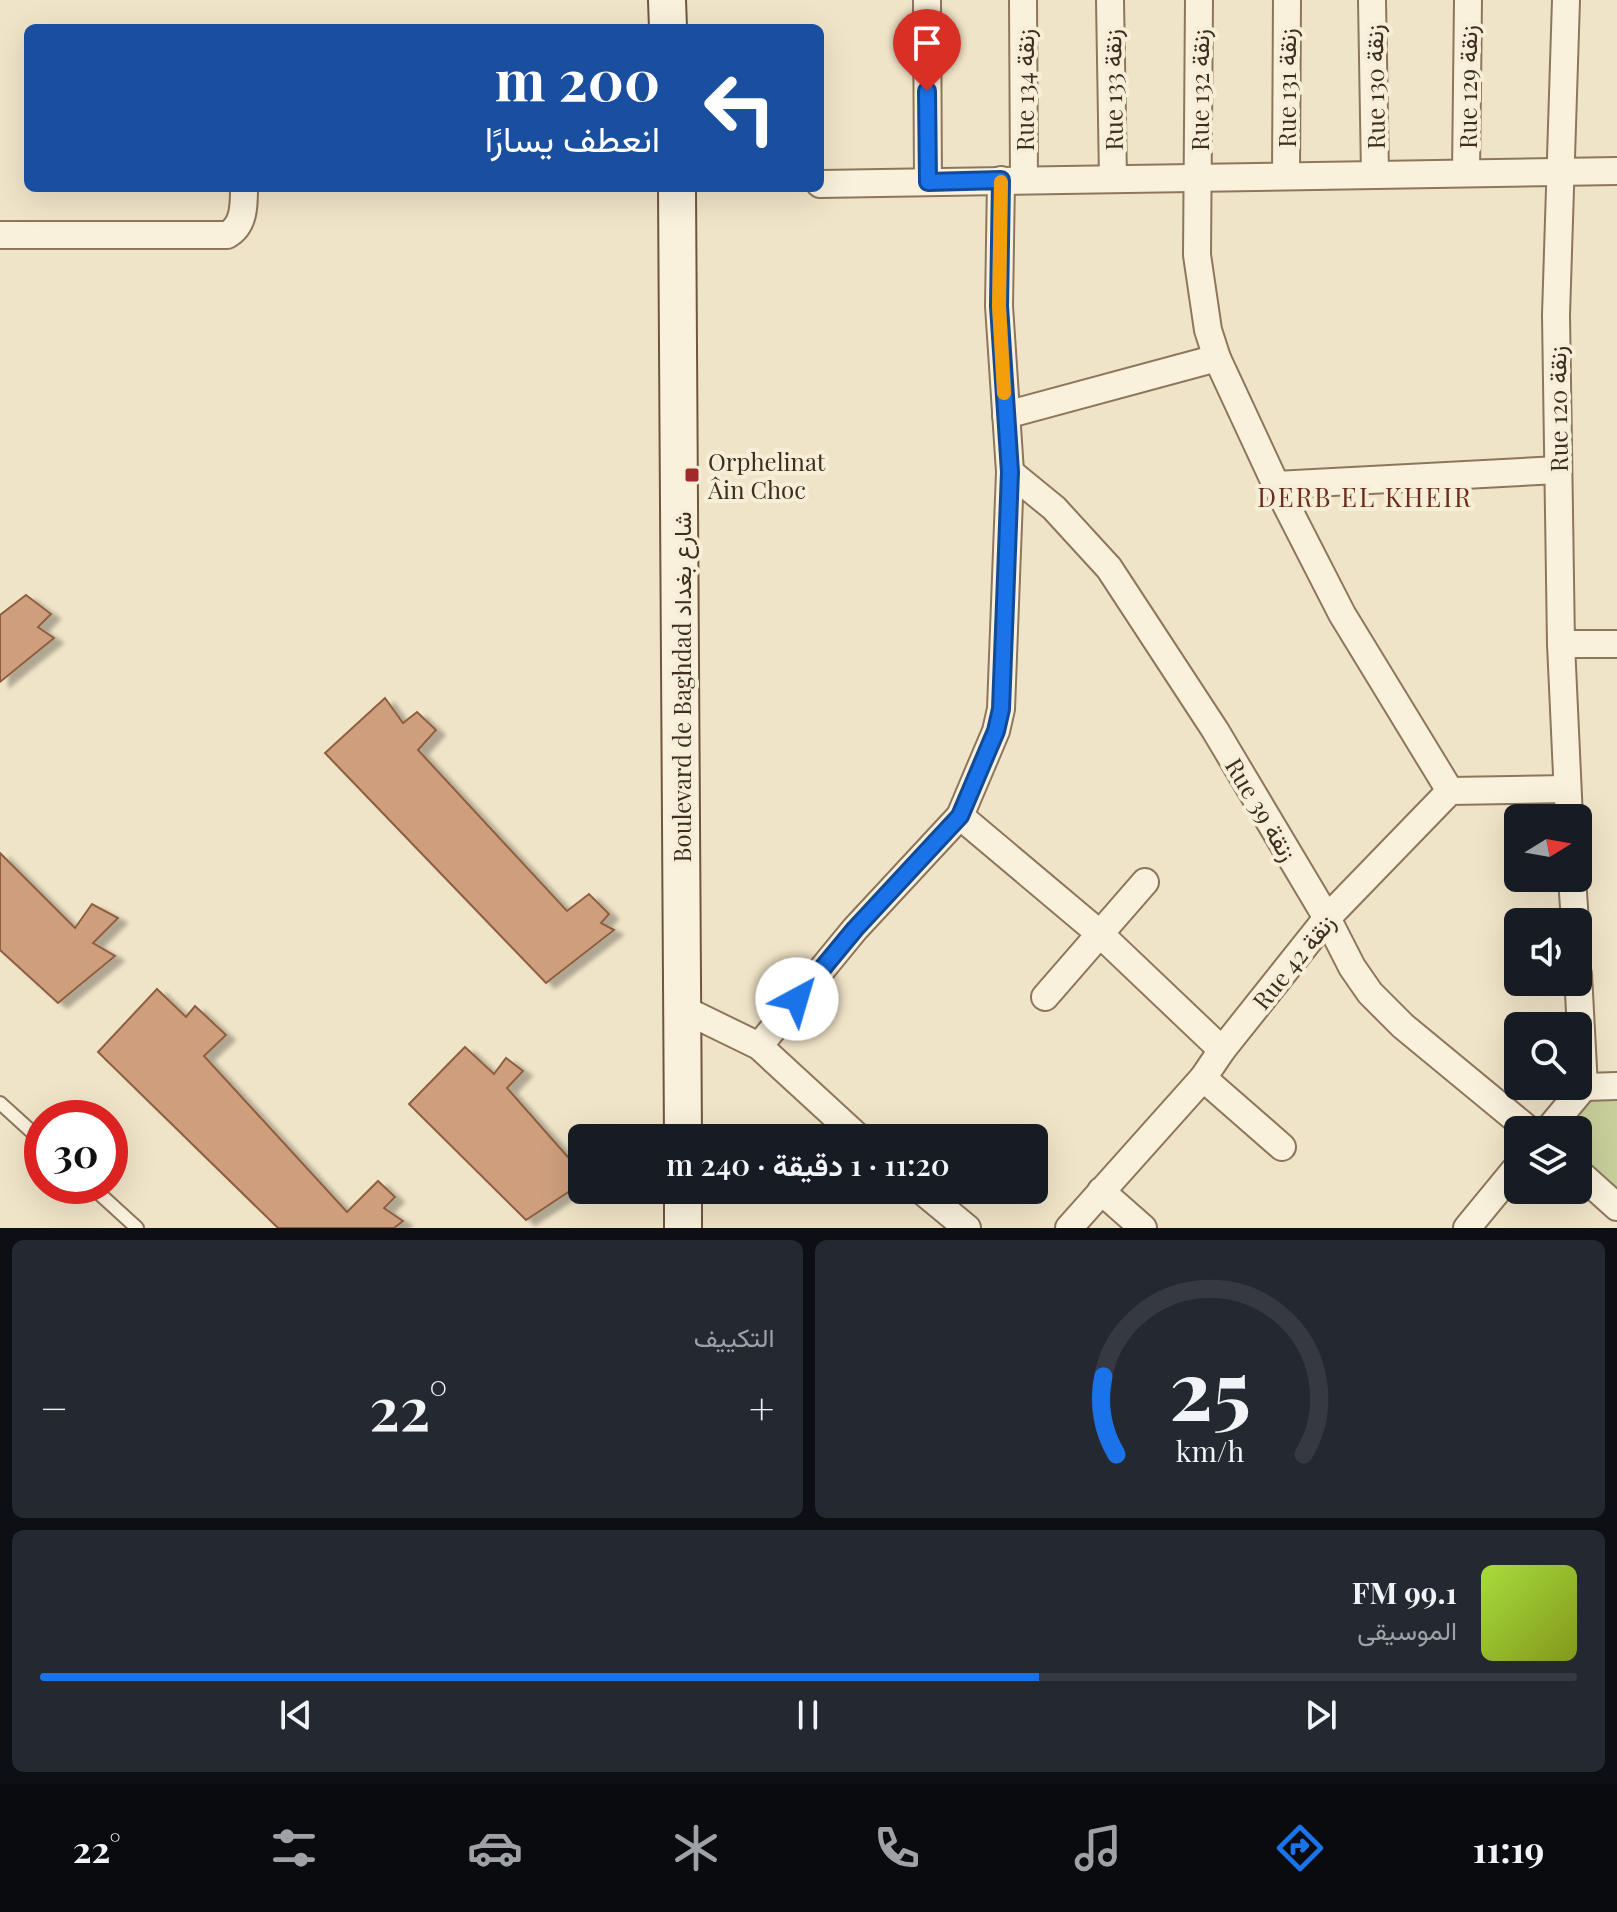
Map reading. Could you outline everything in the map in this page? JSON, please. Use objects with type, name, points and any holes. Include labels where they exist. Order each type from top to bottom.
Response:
[{"type":"street","points":[[667,0],[668,24]]},
{"type":"street","points":[[927,0],[928,182]]},
{"type":"street","name":"Rue 134 زنقة","points":[[759,1046],[855,929],[960,816],[996,731],[1001,709],[1010,472],[999,306],[1012,180],[1023,0]]},
{"type":"street","name":"Rue 133 زنقة","points":[[1110,0],[1113,179]]},
{"type":"street","name":"Rue 132 زنقة","points":[[1199,0],[1197,255],[1208,330],[1217,358],[1276,485],[1342,614],[1450,791]]},
{"type":"street","name":"Rue 131 زنقة","points":[[1286,176],[1287,0]]},
{"type":"street","name":"Rue 130 زنقة","points":[[1372,0],[1375,174]]},
{"type":"street","name":"Rue 129 زنقة","points":[[1466,173],[1468,0]]},
{"type":"street","name":"Rue 120 زنقة","points":[[1566,0],[1556,315],[1561,644],[1568,804]]},
{"type":"street","points":[[824,184],[1617,171]]},
{"type":"street","points":[[0,235],[227,235],[234,231],[241,219],[244,192]]},
{"type":"street","name":"Boulevard de Baghdad شارع بغداد","points":[[677,192],[683,1124]]},
{"type":"street","points":[[1006,415],[1217,358]]},
{"type":"street","points":[[1276,485],[1558,470]]},
{"type":"street","name":"Rue 39 زنقة","points":[[1010,472],[1054,508],[1109,568],[1215,730],[1370,993],[1403,1026],[1512,1116]]},
{"type":"street","points":[[1561,644],[1617,644]]},
{"type":"street","points":[[1450,791],[1567,789]]},
{"type":"street","name":"Rue 42 زنقة","points":[[1069,1228],[1203,1078],[1327,918],[1450,791]]},
{"type":"street","points":[[960,816],[1099,933],[1222,1050]]},
{"type":"street","points":[[1045,997],[1145,882]]},
{"type":"street","points":[[683,1009],[759,1046],[844,1124]]},
{"type":"street","points":[[1203,1078],[1282,1147]]},
{"type":"street","points":[[1592,1087],[1617,1086]]},
{"type":"street","points":[[1560,1116],[1573,1100]]},
{"type":"street","points":[[1467,1228],[1504,1183]]},
{"type":"street","points":[[1592,1185],[1617,1207]]},
{"type":"street","points":[[1101,1191],[1143,1228]]},
{"type":"street","points":[[683,1204],[683,1228]]},
{"type":"street","points":[[938,1204],[967,1228]]},
{"type":"lane","points":[[0,1103],[24,1125]]},
{"type":"lane","points":[[111,1204],[137,1228]]},
{"type":"green space","points":[[1596,1097],[1617,1098],[1617,1199],[1592,1177],[1592,1116],[1579,1116]]},
{"type":"building","points":[[26,595],[51,614],[38,627],[54,638],[0,682],[0,615]]},
{"type":"building","points":[[385,698],[403,723],[417,712],[436,730],[418,750],[567,911],[589,894],[609,914],[601,923],[614,930],[546,983],[325,753]]},
{"type":"building","points":[[0,853],[75,928],[92,904],[118,918],[93,943],[115,956],[58,1003],[0,950]]},
{"type":"building","points":[[157,989],[186,1017],[195,1006],[226,1035],[204,1056],[347,1212],[378,1181],[395,1197],[384,1208],[403,1221],[394,1228],[278,1228],[98,1052]]},
{"type":"building","points":[[465,1047],[494,1074],[506,1058],[523,1071],[507,1088],[568,1157],[568,1192],[526,1220],[409,1104]]},
{"type":"slow traffic","points":[[1001,182],[999,306],[1004,393]]},
{"type":"place","name":"Orphelinat Âin Choc","points":[[692,475]]},
{"type":"district","name":"DERB EL KHEIR","points":[[1365,496]]},
{"type":"route","points":[[797,999],[855,929],[960,816],[996,731],[1001,709],[1010,472],[1000,351],[1001,180],[928,182],[927,91]]}]
